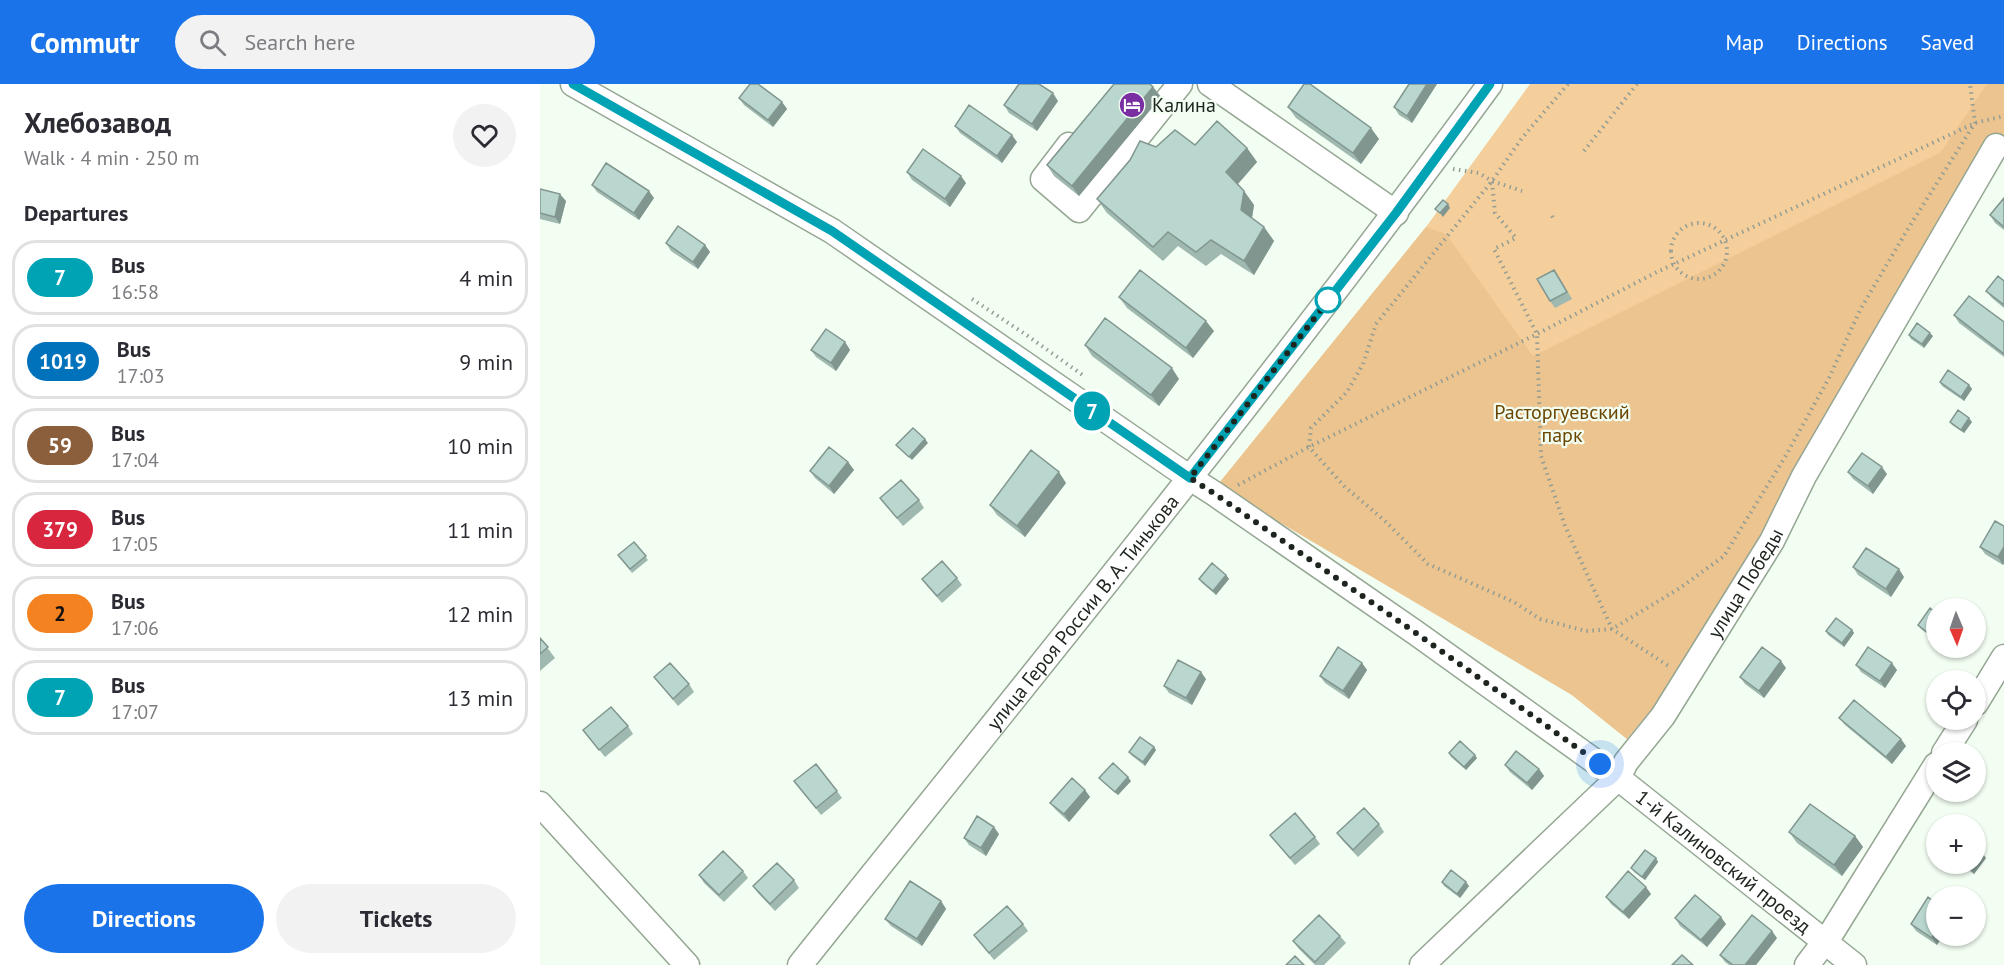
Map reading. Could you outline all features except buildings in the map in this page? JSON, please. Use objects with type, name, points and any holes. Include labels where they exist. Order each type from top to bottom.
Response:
[{"type":"street","name":"1-й Калиновский проезд","points":[[573,84],[832,231],[1215,494],[1416,633],[1618,778],[1854,965]]},
{"type":"street","points":[[1083,127],[1043,179],[1079,210],[1180,84]]},
{"type":"street","points":[[1210,84],[1396,213]]},
{"type":"street","name":"улица Героя России В. А. Тинькова","points":[[800,965],[1190,478],[1396,213],[1490,84]]},
{"type":"street","name":"улица Победы","points":[[1422,965],[1618,778],[1626,762],[1663,716],[1772,541],[1804,476],[1996,146]]},
{"type":"street","points":[[1986,687],[2004,657]]},
{"type":"street","points":[[1807,965],[1832,932],[1926,781]]},
{"type":"street","points":[[540,804],[687,965]]},
{"type":"path","points":[[1568,84],[1522,138],[1492,181],[1376,324],[1363,364],[1347,392],[1311,428],[1309,447],[1344,486],[1385,521],[1428,564],[1514,602],[1540,619],[1586,631],[1612,629],[1680,588],[1724,556],[1785,457],[1829,378],[1860,309],[1975,123],[1970,84]]},
{"type":"path","points":[[1584,151],[1637,84]]},
{"type":"path","points":[[1215,494],[1228,492],[1309,447],[1674,264],[1975,123],[2004,116]]},
{"type":"path","points":[[1431,166],[1479,173],[1492,181],[1522,191]]},
{"type":"path","points":[[1492,181],[1495,213],[1516,238],[1494,249],[1537,334],[1541,456],[1565,526],[1612,629],[1671,668]]},
{"type":"path","points":[[1694,223],[1704,224],[1720,232],[1727,248],[1726,258],[1723,266],[1709,278],[1691,279],[1683,275],[1674,264],[1670,250],[1678,232],[1685,227],[1694,223]]},
{"type":"green space","name":"Расторгуевский парк","points":[[1530,84],[2004,84],[2004,137],[1993,140],[1627,739],[1572,695],[1220,482],[1426,227]]},
{"type":"green space","name":"Расторгуевский парк","points":[[1987,84],[2004,84],[2004,137],[1993,140],[1721,610],[1681,674],[1627,739],[1572,695],[1228,492],[1220,482],[1426,227],[1446,234],[1533,356],[1941,152]]},
{"type":"bus line","name":"7","points":[[573,84],[832,231],[1190,478],[1396,213],[1490,84]]},
{"type":"place","name":"Калина","points":[[1132,105]]},
{"type":"route","points":[[1328,300],[1331,297],[1190,478],[1416,633],[1600,764]]}]
